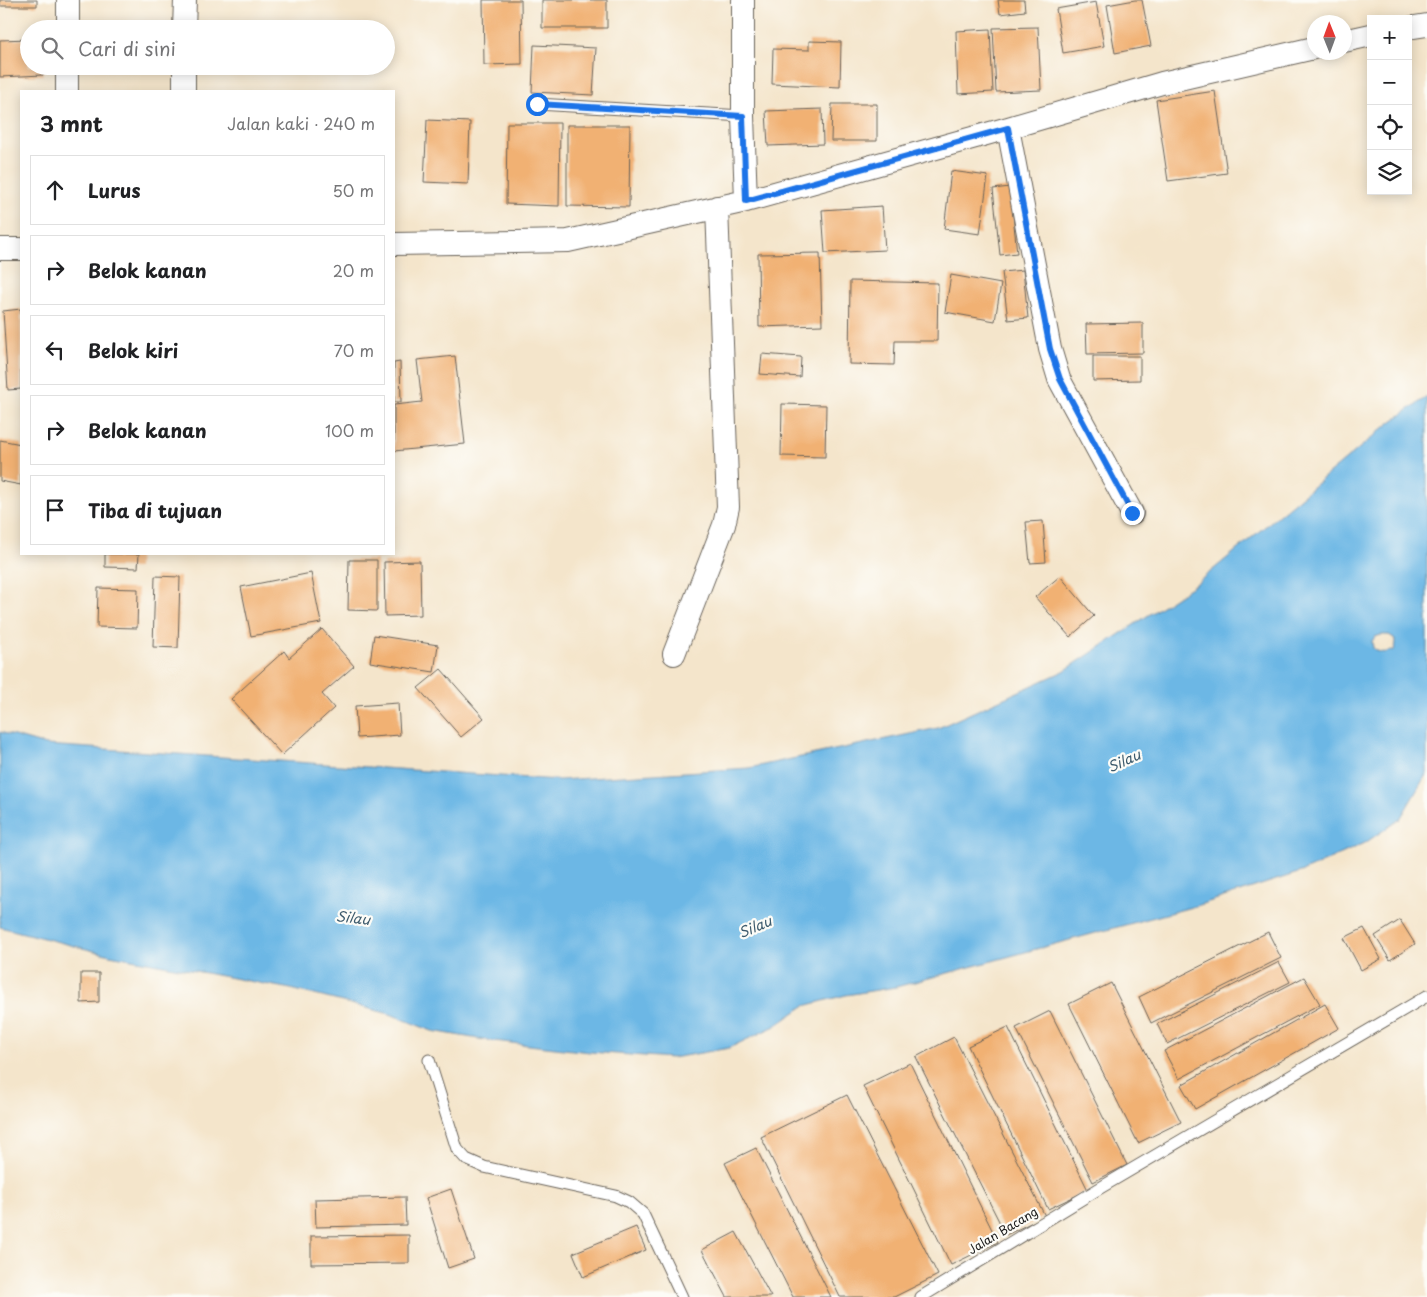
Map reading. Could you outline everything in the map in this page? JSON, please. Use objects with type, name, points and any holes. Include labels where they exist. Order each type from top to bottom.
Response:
[{"type":"street","points":[[68,0],[68,20]]},
{"type":"street","points":[[184,20],[185,0]]},
{"type":"street","points":[[743,0],[743,116],[746,201]]},
{"type":"street","points":[[1412,27],[1427,25]]},
{"type":"street","points":[[1352,39],[1367,36]]},
{"type":"street","points":[[395,244],[568,241],[746,201],[1162,83],[1307,50]]},
{"type":"street","points":[[67,90],[68,75]]},
{"type":"street","points":[[184,75],[184,90]]},
{"type":"street","points":[[1008,128],[1050,349],[1060,379],[1132,513]]},
{"type":"street","points":[[674,654],[724,525],[728,507],[717,207]]},
{"type":"street","points":[[0,249],[20,249]]},
{"type":"lane","points":[[537,104],[743,116]]},
{"type":"lane","name":"Jalan Bacang","points":[[921,1297],[1100,1188],[1427,996]]},
{"type":"lane","points":[[430,1060],[457,1149],[466,1159],[484,1167],[616,1196],[629,1202],[643,1214],[682,1297]]},
{"type":"water","name":"Silau","points":[[1427,397],[1427,773],[1400,819],[1365,843],[1304,871],[1199,905],[896,987],[846,995],[804,1006],[775,1026],[729,1048],[672,1058],[590,1052],[485,1040],[432,1031],[390,1014],[291,989],[110,955],[0,927],[0,732],[46,745],[559,780],[749,768],[938,728],[1064,671],[1197,583],[1392,421]],"holes":[[[1389,635],[1394,638],[1396,644],[1394,650],[1383,652],[1373,648],[1372,641],[1375,637]]]},
{"type":"building","points":[[0,0],[37,0],[37,6],[0,6]]},
{"type":"building","points":[[483,0],[521,0],[522,64],[484,65]]},
{"type":"building","points":[[542,0],[607,0],[607,28],[542,28]]},
{"type":"building","points":[[998,0],[1024,0],[1025,11],[1000,14]]},
{"type":"building","points":[[1142,0],[1151,46],[1115,53],[1107,5]]},
{"type":"building","points":[[1096,2],[1104,46],[1063,53],[1056,9]]},
{"type":"building","points":[[1038,27],[1041,90],[996,92],[993,28]]},
{"type":"building","points":[[990,29],[993,92],[958,94],[956,31]]},
{"type":"building","points":[[20,39],[20,75],[43,75],[0,77],[0,40]]},
{"type":"building","points":[[809,41],[841,42],[840,87],[772,84],[773,49],[809,50]]},
{"type":"building","points":[[534,45],[596,48],[593,95],[532,92]]},
{"type":"building","points":[[1215,91],[1227,173],[1168,181],[1156,100]]},
{"type":"building","points":[[832,104],[877,104],[877,141],[831,141]]},
{"type":"building","points":[[822,109],[823,144],[768,146],[766,111]]},
{"type":"building","points":[[427,120],[470,122],[468,184],[424,182]]},
{"type":"building","points":[[507,123],[560,123],[559,206],[506,204]]},
{"type":"building","points":[[567,125],[630,125],[629,207],[567,206]]},
{"type":"building","points":[[951,171],[988,176],[980,234],[944,229]]},
{"type":"building","points":[[1010,187],[1017,253],[1000,255],[993,189]]},
{"type":"building","points":[[882,206],[885,250],[825,253],[822,210]]},
{"type":"building","points":[[820,253],[822,325],[759,327],[758,254]]},
{"type":"building","points":[[1023,270],[1028,318],[1008,320],[1002,272]]},
{"type":"building","points":[[951,275],[1001,284],[995,321],[945,312]]},
{"type":"building","points":[[850,281],[938,283],[937,341],[895,341],[894,365],[849,364]]},
{"type":"building","points":[[20,309],[20,389],[8,390],[3,311]]},
{"type":"building","points":[[1143,323],[1143,353],[1087,354],[1086,324]]},
{"type":"building","points":[[762,354],[801,357],[800,377],[760,374]]},
{"type":"building","points":[[455,356],[465,444],[395,451],[395,405],[422,402],[417,360]]},
{"type":"building","points":[[1093,356],[1140,356],[1140,380],[1093,381]]},
{"type":"building","points":[[400,362],[401,402],[395,402],[395,363]]},
{"type":"building","points":[[782,404],[826,405],[825,457],[781,456]]},
{"type":"building","points":[[0,440],[20,444],[20,485],[0,481]]},
{"type":"building","points":[[1043,521],[1046,562],[1030,563],[1026,522]]},
{"type":"building","points":[[105,555],[139,555],[138,568],[105,567]]},
{"type":"building","points":[[349,560],[377,560],[377,611],[348,610]]},
{"type":"building","points":[[420,561],[421,615],[385,616],[384,562]]},
{"type":"building","points":[[311,573],[321,623],[251,636],[241,587]]},
{"type":"building","points":[[155,576],[180,577],[178,648],[153,647]]},
{"type":"building","points":[[1060,576],[1094,616],[1070,637],[1035,597]]},
{"type":"building","points":[[98,588],[138,589],[137,628],[97,627]]},
{"type":"building","points":[[322,629],[354,666],[322,694],[334,708],[282,755],[231,699],[284,651],[289,658]]},
{"type":"building","points":[[374,635],[438,645],[434,672],[370,662]]},
{"type":"building","points":[[441,669],[484,718],[461,737],[418,688]]},
{"type":"building","points":[[398,703],[400,735],[357,738],[355,706]]},
{"type":"building","points":[[1400,920],[1415,944],[1390,960],[1375,936]]},
{"type":"building","points":[[1364,928],[1381,959],[1361,970],[1344,938]]},
{"type":"building","points":[[1268,932],[1281,958],[1151,1023],[1139,997]]},
{"type":"building","points":[[1279,962],[1290,982],[1167,1044],[1157,1024]]},
{"type":"building","points":[[81,973],[99,973],[99,1002],[81,1003]]},
{"type":"building","points":[[1304,977],[1320,1004],[1179,1079],[1164,1051]]},
{"type":"building","points":[[1111,983],[1181,1122],[1138,1143],[1069,1004]]},
{"type":"building","points":[[1325,1004],[1339,1028],[1195,1109],[1181,1085]]},
{"type":"building","points":[[1050,1011],[1127,1165],[1093,1182],[1016,1028]]},
{"type":"building","points":[[1008,1027],[1088,1190],[1048,1209],[968,1046]]},
{"type":"building","points":[[954,1037],[1045,1216],[1006,1235],[916,1057]]},
{"type":"building","points":[[910,1063],[998,1242],[951,1265],[863,1086]]},
{"type":"building","points":[[847,1095],[938,1275],[894,1297],[840,1297],[761,1137]]},
{"type":"building","points":[[756,1148],[831,1297],[793,1297],[725,1163]]},
{"type":"building","points":[[451,1189],[474,1259],[448,1268],[426,1198]]},
{"type":"building","points":[[405,1197],[406,1225],[316,1227],[315,1199]]},
{"type":"building","points":[[636,1227],[646,1250],[583,1277],[573,1253]]},
{"type":"building","points":[[736,1232],[771,1297],[727,1297],[702,1250]]},
{"type":"building","points":[[409,1235],[409,1263],[311,1264],[311,1236]]},
{"type":"route","points":[[537,104],[743,116],[746,201],[1008,128],[1050,349],[1060,379],[1132,513]]}]
